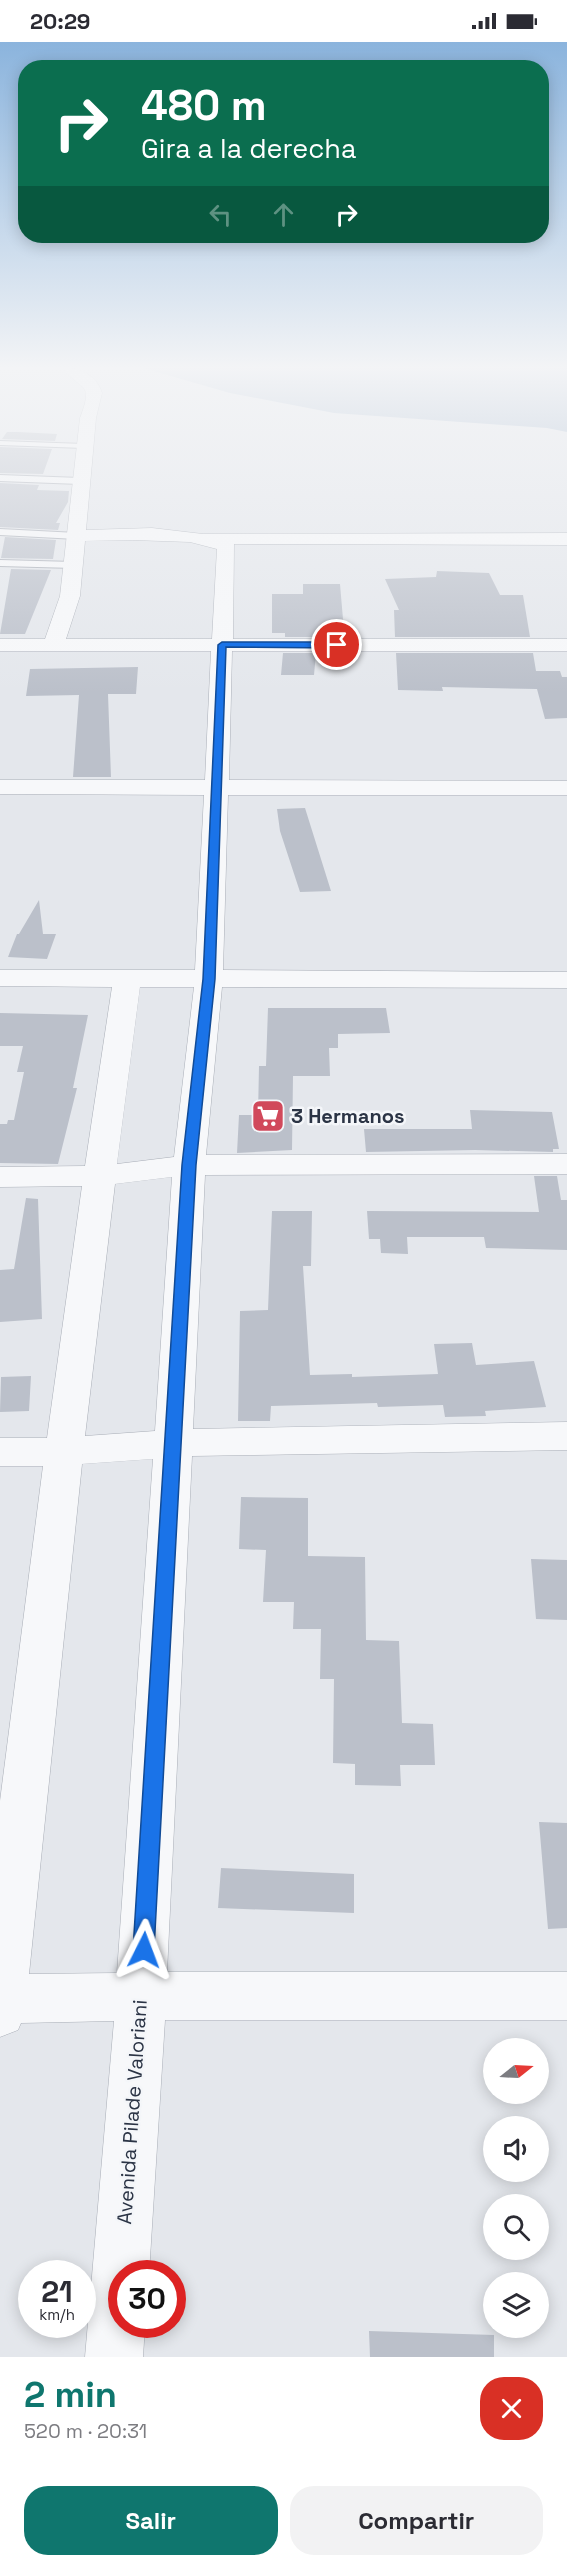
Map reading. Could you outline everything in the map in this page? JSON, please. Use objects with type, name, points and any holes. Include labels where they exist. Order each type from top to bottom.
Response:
[{"type":"street","points":[[53,645],[70,596],[81,476]]},
{"type":"street","points":[[77,536],[567,539]]},
{"type":"street","name":"Avenida Pilade Valoriani","points":[[114,2357],[141,1996],[189,1165],[209,979],[226,546],[207,538]]},
{"type":"street","points":[[0,645],[567,645]]},
{"type":"street","points":[[0,787],[567,788]]},
{"type":"street","points":[[0,978],[567,980]]},
{"type":"street","points":[[127,978],[98,1176],[0,2004],[141,1996],[567,1996]]},
{"type":"street","points":[[0,1177],[98,1176],[189,1165],[567,1164]]},
{"type":"street","points":[[0,1452],[64,1452],[174,1443],[567,1436]]},
{"type":"lane","points":[[0,478],[80,481]]},
{"type":"lane","points":[[0,532],[77,536]]},
{"type":"lane","points":[[0,563],[74,564]]},
{"type":"building","points":[[0,483],[39,485],[37,490],[69,491],[68,502],[56,523],[60,523],[58,530],[0,527]]},
{"type":"building","points":[[5,537],[56,540],[53,559],[1,558]]},
{"type":"building","points":[[11,569],[51,570],[25,634],[0,634]]},
{"type":"building","points":[[437,571],[489,573],[500,595],[523,595],[530,637],[395,637],[394,610],[399,610],[385,579],[436,577]]},
{"type":"building","points":[[303,584],[340,584],[344,631],[317,633],[317,637],[285,637],[285,633],[272,633],[272,594],[303,594]]},
{"type":"building","points":[[283,653],[316,653],[314,675],[281,675]]},
{"type":"building","points":[[396,653],[533,653],[536,671],[560,671],[562,677],[567,677],[567,718],[545,719],[537,689],[442,687],[443,691],[398,690]]},
{"type":"building","points":[[138,667],[136,694],[108,694],[111,777],[73,777],[79,695],[26,696],[30,669]]},
{"type":"building","points":[[305,808],[331,891],[300,892],[280,831],[277,809]]},
{"type":"building","points":[[39,900],[43,934],[56,934],[47,959],[8,957],[17,934]]},
{"type":"building","points":[[268,1008],[386,1008],[390,1033],[338,1034],[338,1048],[329,1048],[330,1076],[293,1076],[292,1150],[237,1153],[239,1115],[258,1115],[259,1066],[266,1066]]},
{"type":"building","points":[[0,1013],[88,1015],[73,1088],[77,1088],[58,1164],[0,1163],[0,1124],[7,1124],[8,1120],[14,1120],[24,1072],[17,1072],[23,1046],[0,1046]]},
{"type":"building","points":[[470,1110],[552,1112],[559,1149],[553,1149],[553,1152],[475,1150],[366,1152],[364,1129],[472,1129]]},
{"type":"building","points":[[534,1176],[557,1176],[561,1200],[567,1200],[567,1250],[486,1248],[484,1237],[407,1237],[408,1254],[381,1253],[380,1239],[369,1239],[367,1211],[539,1212]]},
{"type":"building","points":[[26,1198],[38,1199],[42,1319],[0,1322],[0,1270],[14,1269]]},
{"type":"building","points":[[272,1211],[312,1211],[311,1266],[303,1266],[310,1375],[352,1374],[352,1377],[438,1374],[434,1344],[472,1343],[476,1365],[534,1361],[546,1407],[485,1411],[486,1416],[445,1417],[443,1405],[378,1407],[377,1403],[271,1406],[270,1421],[238,1421],[240,1311],[268,1310]]},
{"type":"building","points":[[31,1376],[29,1411],[0,1412],[1,1377]]},
{"type":"building","points":[[241,1497],[308,1498],[308,1556],[365,1557],[366,1640],[399,1641],[402,1723],[433,1724],[435,1765],[400,1765],[401,1786],[355,1785],[355,1764],[333,1763],[334,1679],[320,1679],[321,1629],[293,1629],[294,1602],[263,1602],[266,1550],[239,1549]]},
{"type":"building","points":[[531,1559],[567,1560],[567,1620],[536,1619]]},
{"type":"building","points":[[539,1822],[567,1823],[567,1928],[548,1929]]},
{"type":"building","points":[[221,1868],[354,1874],[354,1913],[218,1908]]},
{"type":"building","points":[[369,2331],[483,2335],[483,2338],[494,2338],[494,2357],[370,2357]]},
{"type":"place","name":"3 Hermanos","points":[[268,1116]]},
{"type":"route","points":[[144,1950],[189,1165],[209,979],[222,645],[337,645]]}]
